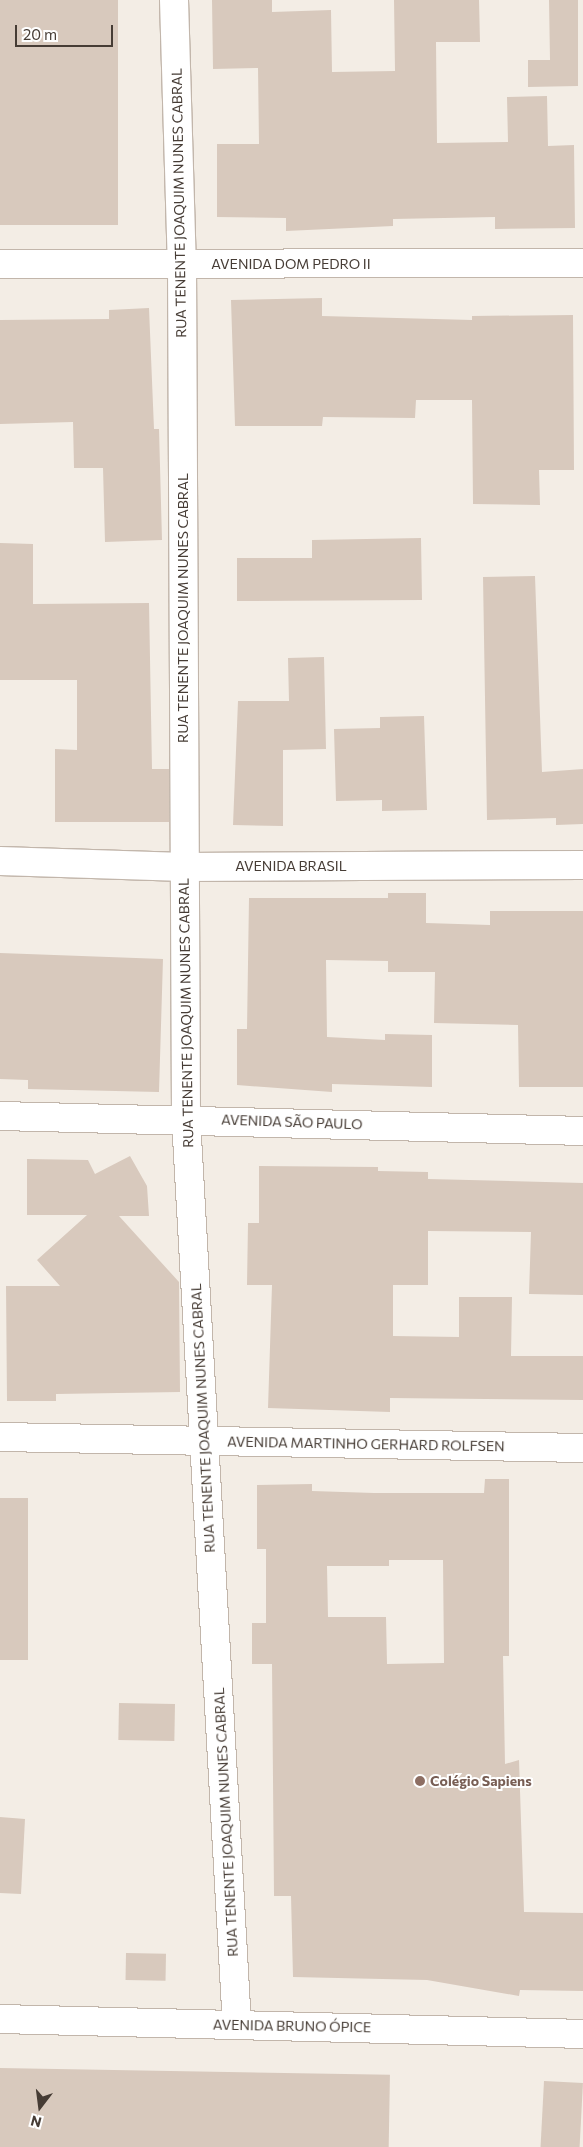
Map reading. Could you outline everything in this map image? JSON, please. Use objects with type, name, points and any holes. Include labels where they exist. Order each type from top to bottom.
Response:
[{"type":"street","name":"RUA TENENTE JOAQUIM NUNES CABRAL","points":[[174,0],[182,264],[186,1119],[236,2025]]},
{"type":"street","name":"AVENIDA DOM PEDRO II","points":[[0,264],[583,263]]},
{"type":"street","name":"AVENIDA BRASIL","points":[[0,861],[184,867],[583,865]]},
{"type":"street","name":"AVENIDA SÃO PAULO","points":[[0,1116],[186,1119],[583,1131]]},
{"type":"street","name":"AVENIDA MARTINHO GERHARD ROLFSEN","points":[[0,1436],[583,1448]]},
{"type":"street","name":"AVENIDA BRUNO ÓPICE","points":[[0,2019],[583,2034]]},
{"type":"building","points":[[0,0],[118,0],[118,225],[0,225]]},
{"type":"building","points":[[212,0],[272,0],[272,12],[331,10],[332,72],[395,71],[394,0],[479,0],[480,42],[436,42],[437,143],[508,142],[507,97],[547,96],[548,146],[574,145],[575,228],[495,229],[495,217],[393,219],[393,226],[286,231],[286,218],[217,217],[217,144],[259,144],[258,68],[213,69]]},
{"type":"building","points":[[549,0],[578,0],[578,86],[528,87],[528,60],[550,60]]},
{"type":"building","points":[[322,298],[322,316],[472,320],[472,316],[573,315],[574,470],[539,470],[540,505],[473,504],[472,400],[416,400],[415,418],[323,417],[322,426],[235,426],[231,300]]},
{"type":"building","points":[[149,308],[154,429],[159,429],[162,540],[105,542],[103,468],[74,468],[73,422],[0,424],[0,320],[109,319],[109,310]]},
{"type":"building","points":[[421,538],[422,600],[237,601],[237,558],[312,558],[312,540]]},
{"type":"building","points":[[0,543],[33,544],[33,604],[149,603],[152,769],[169,769],[169,822],[55,822],[55,749],[77,750],[77,680],[0,680]]},
{"type":"building","points":[[535,576],[542,772],[583,769],[583,824],[556,825],[556,818],[487,820],[483,577]]},
{"type":"building","points":[[324,657],[326,749],[283,750],[283,826],[233,825],[238,701],[289,701],[288,658]]},
{"type":"building","points":[[424,716],[427,810],[382,811],[382,800],[336,801],[334,729],[380,728],[380,717]]},
{"type":"building","points":[[388,893],[426,893],[426,923],[490,925],[490,911],[583,911],[583,1087],[519,1087],[518,1025],[434,1023],[435,972],[388,972],[388,961],[326,960],[327,1037],[385,1040],[385,1034],[432,1035],[432,1087],[332,1084],[332,1092],[237,1085],[237,1029],[247,1029],[249,898],[388,898]]},
{"type":"building","points":[[0,953],[163,959],[159,1092],[28,1089],[28,1080],[0,1079]]},
{"type":"building","points":[[130,1156],[147,1186],[149,1216],[119,1216],[179,1282],[180,1392],[56,1394],[56,1401],[7,1401],[6,1286],[60,1286],[37,1260],[87,1215],[27,1215],[27,1159],[88,1160],[95,1174]]},
{"type":"building","points":[[259,1166],[378,1167],[378,1171],[428,1172],[428,1179],[583,1183],[583,1295],[529,1294],[531,1232],[428,1231],[428,1285],[393,1285],[393,1336],[459,1337],[459,1297],[512,1297],[511,1356],[583,1356],[583,1400],[390,1398],[390,1412],[268,1408],[272,1285],[247,1285],[248,1223],[259,1223]]},
{"type":"building","points":[[485,1479],[509,1479],[509,1656],[503,1656],[505,1764],[519,1760],[524,1912],[583,1913],[583,1991],[520,1990],[519,1996],[427,1980],[293,1977],[291,1896],[274,1896],[272,1664],[252,1664],[252,1623],[266,1623],[266,1549],[257,1549],[257,1485],[312,1484],[312,1491],[484,1493]],"holes":[[[389,1560],[443,1560],[444,1663],[387,1664],[386,1617],[328,1617],[327,1566],[389,1566]]]},
{"type":"building","points":[[0,1498],[28,1498],[28,1660],[0,1660]]},
{"type":"building","points":[[119,1703],[175,1704],[174,1741],[118,1740]]},
{"type":"building","points":[[0,1817],[25,1819],[21,1894],[0,1893]]},
{"type":"building","points":[[126,1953],[166,1954],[166,1981],[126,1980]]},
{"type":"building","points":[[0,2068],[390,2075],[389,2147],[0,2147]]},
{"type":"building","points":[[544,2081],[583,2083],[580,2147],[541,2147]]},
{"type":"place","name":"Colégio Sapiens","points":[[420,1781]]}]
